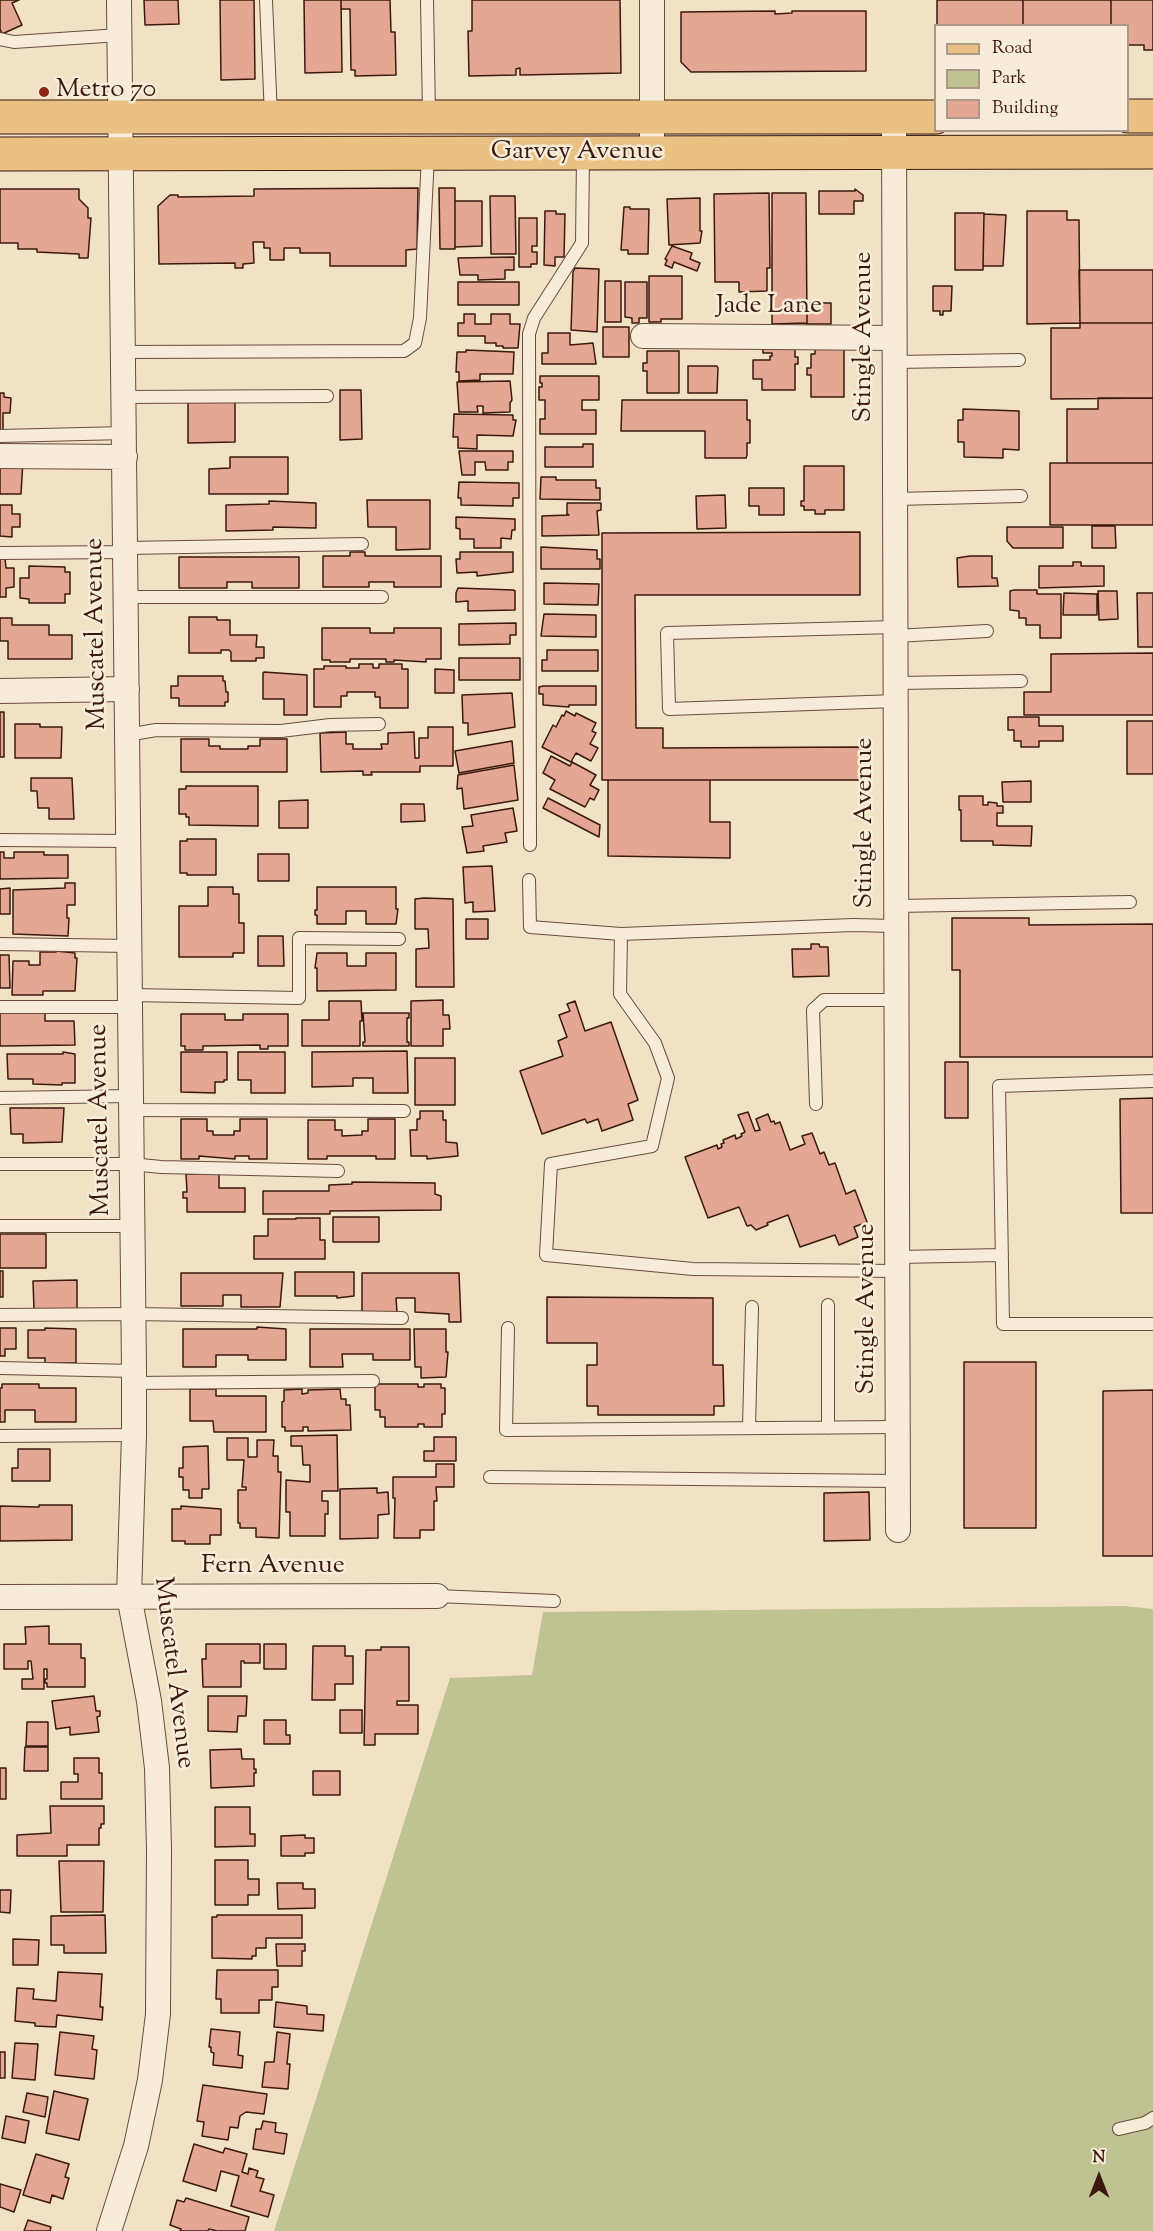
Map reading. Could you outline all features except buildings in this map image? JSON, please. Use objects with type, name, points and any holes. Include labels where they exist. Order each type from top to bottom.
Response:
[{"type":"main road","points":[[1129,116],[1153,116]]},
{"type":"main road","name":"Garvey Avenue","points":[[0,117],[934,117]]},
{"type":"main road","name":"Garvey Avenue","points":[[0,154],[1153,152]]},
{"type":"street","name":"Muscatel Avenue","points":[[109,2231],[136,2146],[150,2080],[158,2014],[159,1850],[157,1768],[149,1701],[129,1596],[134,1435],[119,0]]},
{"type":"street","points":[[651,154],[652,0]]},
{"type":"street","name":"Stingle Avenue","points":[[894,117],[898,1530]]},
{"type":"street","name":"Jade Lane","points":[[644,336],[894,338]]},
{"type":"street","points":[[0,456],[125,445]]},
{"type":"street","points":[[0,691],[127,689]]},
{"type":"street","name":"Fern Avenue","points":[[0,1597],[437,1596]]},
{"type":"lane","points":[[266,0],[271,117]]},
{"type":"lane","points":[[427,0],[429,117]]},
{"type":"lane","points":[[0,39],[14,42],[120,35]]},
{"type":"lane","points":[[530,845],[529,334],[534,318],[582,243],[583,154]]},
{"type":"lane","points":[[124,352],[404,351],[415,343],[420,318],[428,155]]},
{"type":"lane","points":[[895,362],[1019,360]]},
{"type":"lane","points":[[124,397],[327,396]]},
{"type":"lane","points":[[0,436],[125,445]]},
{"type":"lane","points":[[895,499],[1021,496]]},
{"type":"lane","points":[[0,553],[362,543]]},
{"type":"lane","points":[[126,597],[382,597]]},
{"type":"lane","points":[[987,632],[667,633],[669,709],[1022,681]]},
{"type":"lane","points":[[127,735],[156,730],[281,731],[330,725],[379,724]]},
{"type":"lane","points":[[0,840],[128,841]]},
{"type":"lane","points":[[529,880],[530,927],[621,934],[853,925],[896,916],[1130,902]]},
{"type":"lane","points":[[621,934],[620,994],[654,1043],[668,1078],[652,1146],[551,1164],[546,1255],[693,1269],[897,1264],[1002,1255]]},
{"type":"lane","points":[[0,1007],[130,1001],[299,998],[299,938],[399,939]]},
{"type":"lane","points":[[0,944],[130,946]]},
{"type":"lane","points":[[816,1104],[813,1010],[824,1000],[896,1000]]},
{"type":"lane","points":[[1153,1081],[999,1086],[1003,1324],[1153,1324]]},
{"type":"lane","points":[[0,1098],[404,1111]]},
{"type":"lane","points":[[0,1164],[131,1164],[161,1167],[338,1171]]},
{"type":"lane","points":[[0,1226],[132,1226]]},
{"type":"lane","points":[[828,1305],[828,1428]]},
{"type":"lane","points":[[749,1428],[752,1307]]},
{"type":"lane","points":[[0,1315],[133,1314],[402,1318]]},
{"type":"lane","points":[[508,1328],[506,1430],[898,1427]]},
{"type":"lane","points":[[0,1368],[133,1377],[373,1381]]},
{"type":"lane","points":[[0,1436],[134,1435]]},
{"type":"lane","points":[[490,1477],[898,1481]]},
{"type":"lane","points":[[437,1596],[554,1601]]},
{"type":"lane","points":[[1119,2129],[1145,2123],[1153,2118]]},
{"type":"green space","points":[[1125,1606],[1153,1609],[1153,2231],[274,2231],[450,1678],[532,1675],[543,1612]]},
{"type":"place","name":"Metro 70","points":[[44,92]]}]
